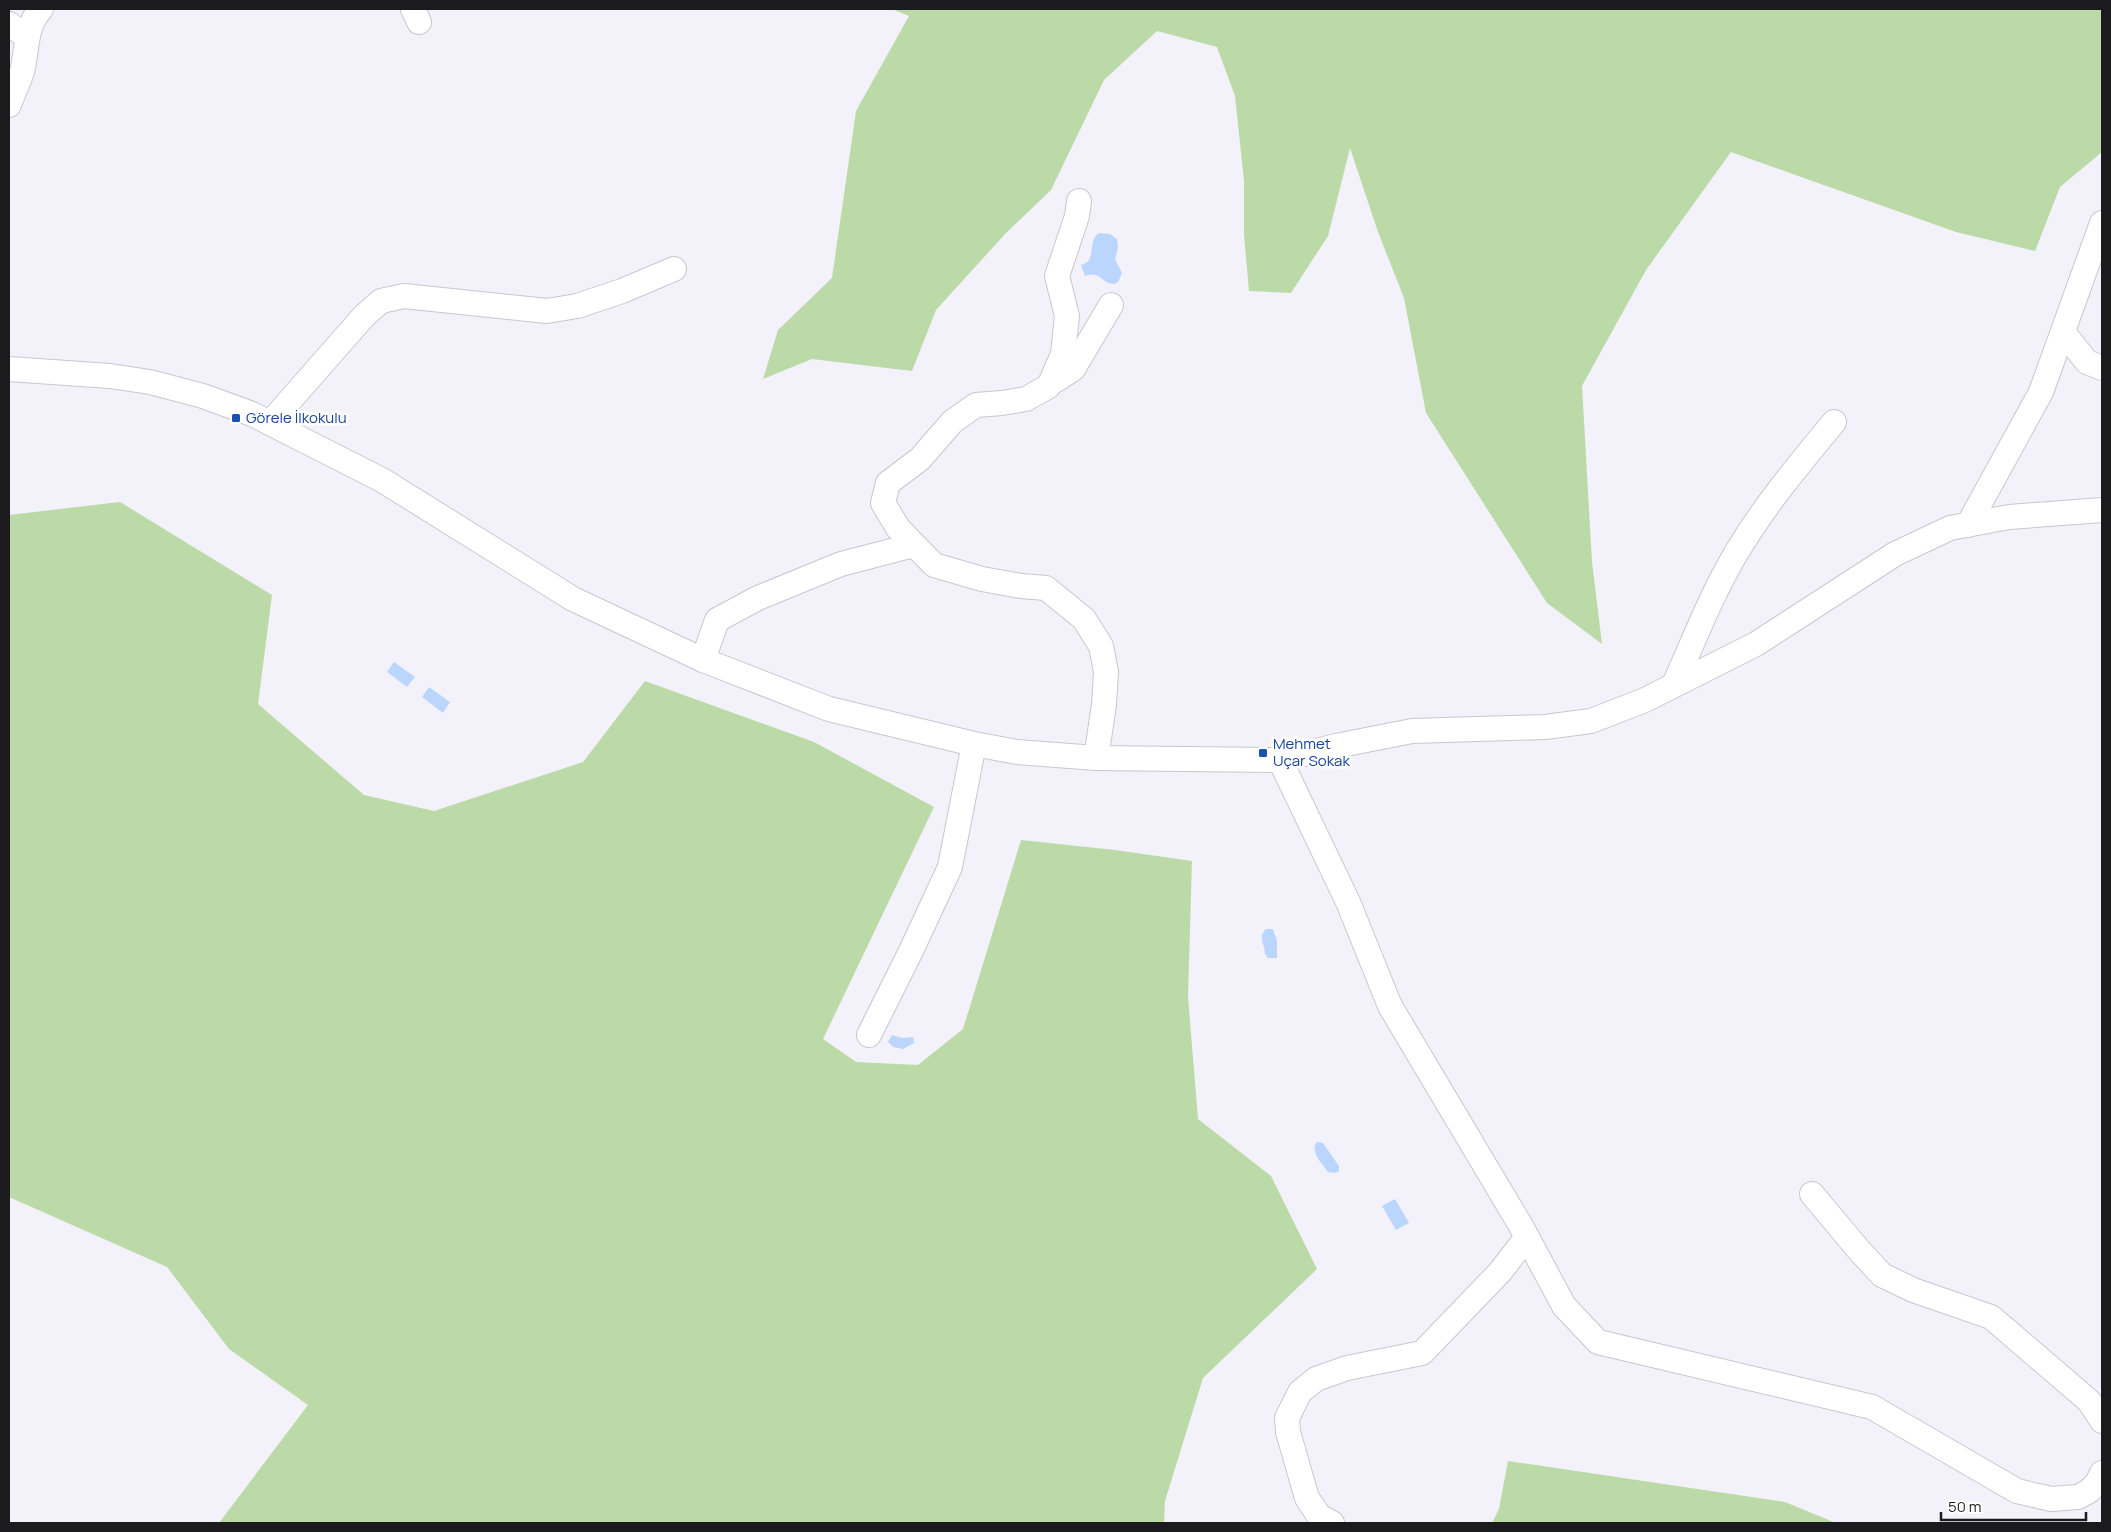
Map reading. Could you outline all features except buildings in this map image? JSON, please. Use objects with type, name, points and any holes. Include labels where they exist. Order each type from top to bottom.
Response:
[{"type":"street","points":[[9,104],[22,70],[18,30],[41,9]]},
{"type":"street","points":[[1049,386],[1063,354],[1066,316],[1058,276],[1077,216],[1079,201]]},
{"type":"street","points":[[1968,525],[2041,392],[2102,223]]},
{"type":"street","points":[[270,423],[364,316],[381,301],[404,296],[547,311],[577,306],[674,269]]},
{"type":"street","points":[[1096,758],[1104,704],[1106,672],[1101,646],[1084,619],[1046,588],[1021,586],[982,579],[934,565],[898,528],[882,503],[888,483],[920,459],[952,422],[976,405],[1026,399],[1073,369],[1111,305]]},
{"type":"street","points":[[2063,332],[2087,362],[2102,368]]},
{"type":"street","points":[[9,369],[110,376],[150,382],[204,396],[252,414],[382,480],[573,599],[703,660],[829,709],[974,744],[1017,752],[1096,758],[1280,760],[1336,746],[1412,731],[1545,727],[1591,721],[1645,700],[1756,644],[1895,554],[1950,528],[2009,517],[2102,510]]},
{"type":"street","points":[[1674,685],[1700,624],[1738,550],[1790,475],[1834,422]]},
{"type":"street","points":[[703,660],[717,620],[758,598],[841,564],[914,545]]},
{"type":"street","points":[[869,1035],[950,867],[974,744]]},
{"type":"street","points":[[1280,760],[1348,902],[1390,1006],[1527,1237],[1564,1306],[1598,1342],[1872,1406],[2017,1491],[2051,1499],[2078,1497],[2089,1491],[2097,1483],[2102,1473]]},
{"type":"street","points":[[1812,1194],[1882,1275],[1913,1290],[1991,1317],[2089,1401],[2102,1421]]},
{"type":"street","points":[[1332,1523],[1319,1516],[1307,1498],[1288,1432],[1287,1418],[1300,1392],[1316,1378],[1347,1368],[1422,1353],[1500,1272],[1527,1237]]},
{"type":"green space","points":[[892,9],[2102,9],[2102,152],[2060,187],[2035,251],[1956,232],[1731,152],[1646,270],[1582,386],[1592,562],[1602,644],[1547,603],[1426,413],[1404,298],[1378,232],[1350,148],[1328,236],[1291,293],[1249,291],[1244,235],[1244,181],[1235,96],[1217,47],[1157,31],[1104,80],[1051,190],[1006,233],[936,310],[912,371],[812,359],[763,379],[778,330],[832,278],[856,111],[909,16]]},
{"type":"green space","points":[[120,502],[272,595],[258,704],[364,795],[434,811],[583,762],[645,681],[814,742],[934,807],[823,1039],[856,1062],[918,1065],[963,1029],[1021,840],[1115,850],[1192,861],[1188,997],[1198,1119],[1271,1176],[1317,1269],[1203,1378],[1165,1501],[1164,1523],[219,1523],[308,1405],[229,1349],[167,1267],[9,1197],[9,515]]},
{"type":"green space","points":[[1508,1461],[1785,1502],[1836,1523],[1492,1523],[1499,1509]]},
{"type":"water","points":[[1099,233],[1110,234],[1117,239],[1118,248],[1115,259],[1122,273],[1115,284],[1110,284],[1095,275],[1085,276],[1081,265],[1089,260],[1093,241]]},
{"type":"water","points":[[394,662],[415,677],[407,687],[387,672]]},
{"type":"water","points":[[429,687],[450,702],[443,713],[422,697]]},
{"type":"water","points":[[1266,929],[1273,929],[1277,941],[1277,958],[1268,958],[1265,954],[1262,935]]},
{"type":"water","points":[[892,1035],[902,1038],[913,1037],[914,1043],[903,1049],[893,1047],[888,1042]]},
{"type":"water","points":[[1317,1142],[1323,1143],[1339,1166],[1339,1171],[1335,1173],[1328,1172],[1320,1162],[1315,1150]]},
{"type":"water","points":[[1395,1199],[1409,1223],[1396,1230],[1382,1206]]},
{"type":"place","name":"Görele İlkokulu","points":[[236,418]]},
{"type":"place","name":"Mehmet Uçar Sokak","points":[[1263,753]]}]
